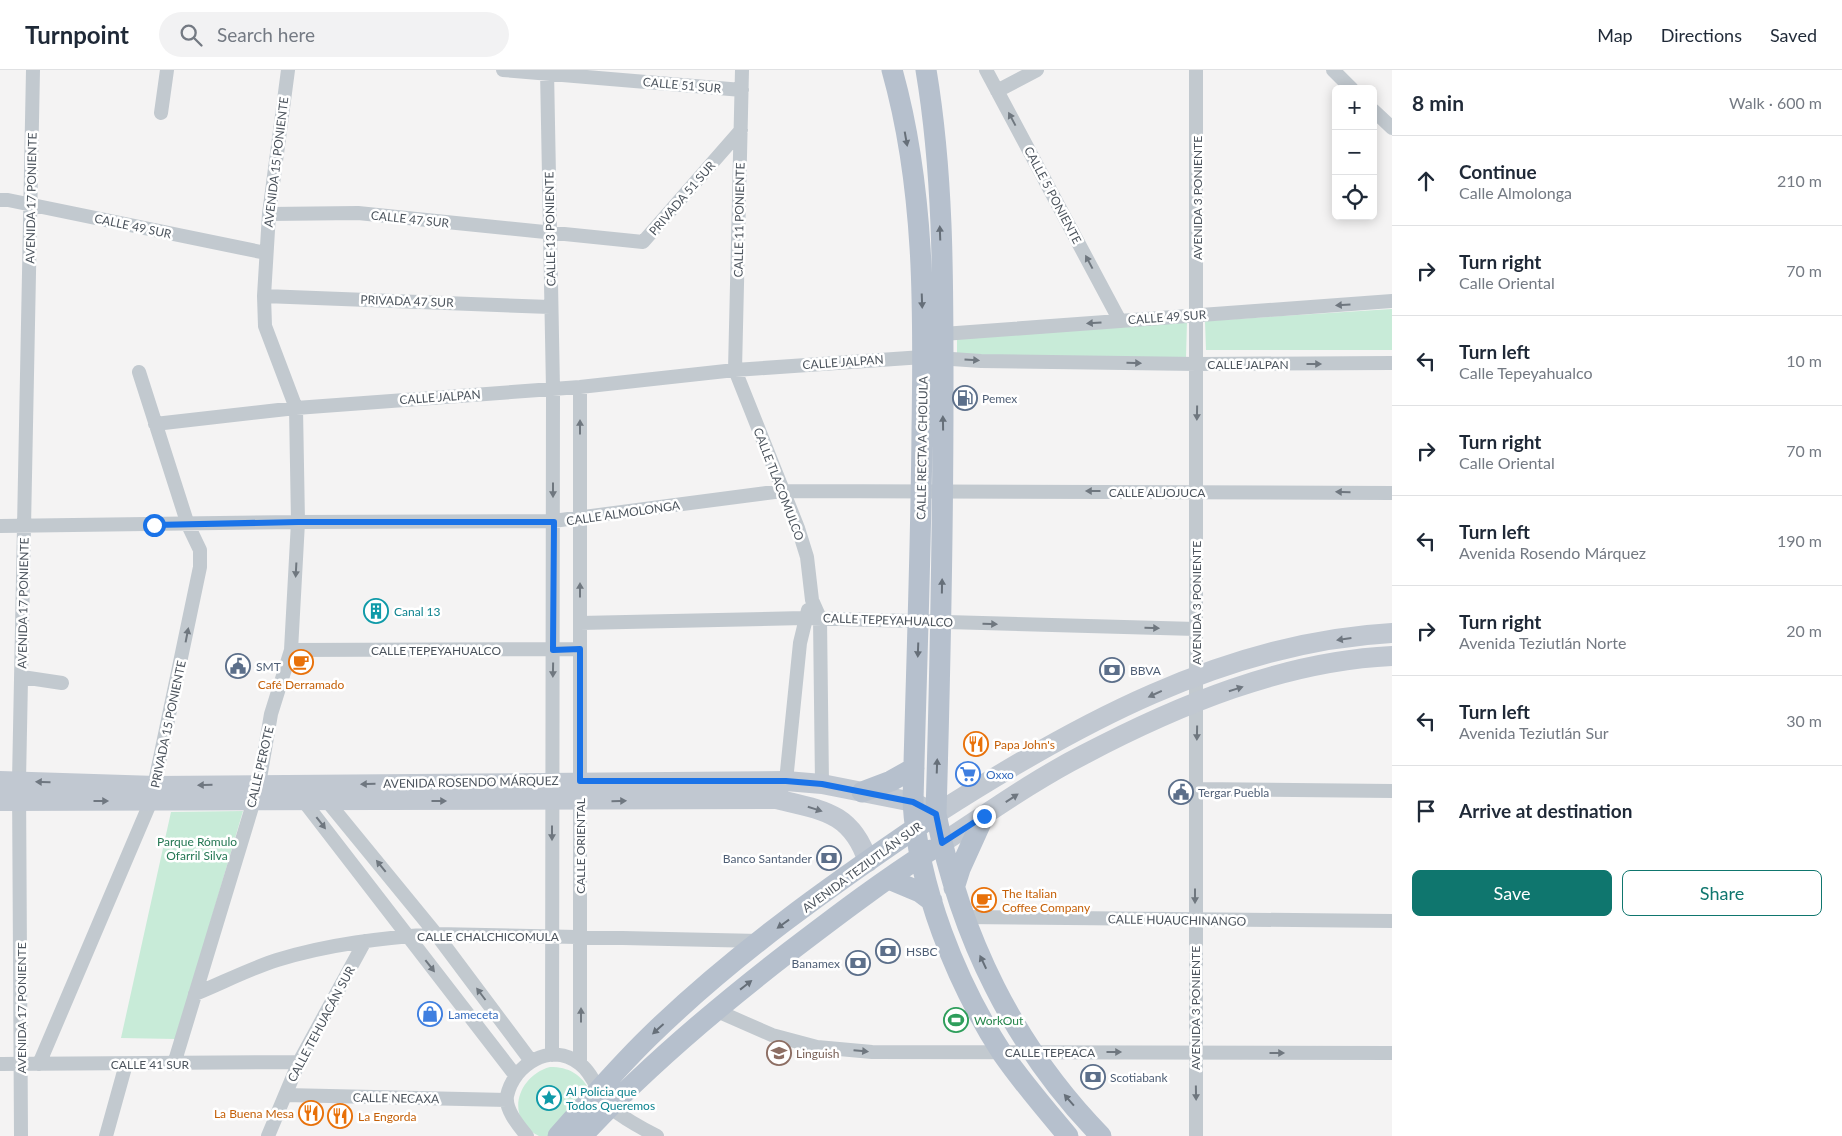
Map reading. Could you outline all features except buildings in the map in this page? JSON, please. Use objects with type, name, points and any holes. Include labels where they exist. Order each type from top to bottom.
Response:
[{"type":"main road","name":"CALLE RECTA A CHOLULA","points":[[892,70],[915,184],[933,358],[944,490],[936,814],[942,843],[963,917],[998,994],[1030,1052],[1101,1136]]},
{"type":"main road","name":"CALLE RECTA A CHOLULA","points":[[926,70],[936,135],[943,334],[933,358],[922,490],[913,802],[915,829],[932,901],[953,960],[970,996],[1002,1052],[1068,1136]]},
{"type":"main road","name":"AVENIDA TEZIUTLÁN SUR","points":[[582,1136],[605,1098],[650,1036],[760,941],[936,814],[1007,768],[1071,734],[1196,676],[1262,655],[1320,642],[1392,633]]},
{"type":"main road","name":"AVENIDA TEZIUTLÁN SUR","points":[[558,1136],[666,1052],[714,1010],[889,879],[984,816],[1083,755],[1197,702],[1272,677],[1330,662],[1392,656]]},
{"type":"main road","points":[[862,792],[890,781],[914,768]]},
{"type":"main road","name":"AVENIDA ROSENDO MÁRQUEZ","points":[[256,793],[291,785],[552,781],[786,781],[822,784],[913,802],[936,814]]},
{"type":"main road","name":"AVENIDA ROSENDO MÁRQUEZ","points":[[10,791],[256,793],[303,801],[776,800],[817,808],[837,817],[862,842],[868,862]]},
{"type":"main road","points":[[954,888],[960,868],[984,816]]},
{"type":"main road","points":[[889,879],[920,892],[932,901]]},
{"type":"street","name":"AVENIDA 17 PONIENTE","points":[[21,1136],[21,1064],[10,791],[22,676],[33,70]]},
{"type":"street","points":[[161,113],[166,70]]},
{"type":"street","name":"AVENIDA 15 PONIENTE","points":[[288,70],[269,214],[264,296],[265,326],[296,408]]},
{"type":"street","name":"CALLE 51 SUR","points":[[503,70],[547,72],[742,90]]},
{"type":"street","name":"CALLE 11 PONIENTE","points":[[735,370],[742,70]]},
{"type":"street","name":"CALLE 5 PONIENTE","points":[[986,70],[1120,321]]},
{"type":"street","points":[[997,91],[1037,70]]},
{"type":"street","name":"AVENIDA 3 PONIENTE","points":[[1196,70],[1196,1136]]},
{"type":"street","points":[[1333,70],[1348,85]]},
{"type":"street","name":"CALLE 13 PONIENTE","points":[[547,72],[553,389]]},
{"type":"street","points":[[1377,114],[1392,128]]},
{"type":"street","name":"PRIVADA 51 SUR","points":[[551,234],[643,242],[741,130]]},
{"type":"street","name":"CALLE 49 SUR","points":[[0,200],[266,253]]},
{"type":"street","name":"CALLE 47 SUR","points":[[269,214],[358,213],[551,234]]},
{"type":"street","name":"PRIVADA 47 SUR","points":[[264,296],[550,307]]},
{"type":"street","name":"CALLE 49 SUR","points":[[943,334],[1392,301]]},
{"type":"street","name":"CALLE JALPAN","points":[[155,424],[296,408],[580,387],[735,370],[933,358],[1197,364],[1392,363]]},
{"type":"street","name":"CALLE TLACOMULCO","points":[[735,370],[798,528],[807,557],[812,600],[820,618],[822,784]]},
{"type":"street","name":"PRIVADA 15 PONIENTE","points":[[39,1064],[154,793],[200,567],[200,550],[188,524],[139,372]]},
{"type":"street","name":"CALLE ORIENTAL","points":[[580,387],[580,1064]]},
{"type":"street","points":[[552,1055],[553,389]]},
{"type":"street","name":"CALLE PEROTE","points":[[174,1064],[256,793],[271,714],[291,650],[298,522],[296,408]]},
{"type":"street","name":"CALLE ALMOLONGA","points":[[0,526],[298,522],[554,522],[782,491],[922,490]]},
{"type":"street","name":"CALLE ALJOJUCA","points":[[922,490],[1392,493]]},
{"type":"street","points":[[776,800],[786,781],[804,618],[812,600]]},
{"type":"street","name":"CALLE TEPEYAHUALCO","points":[[580,623],[820,618],[1196,629]]},
{"type":"street","name":"CALLE TEPEYAHUALCO","points":[[291,650],[580,649]]},
{"type":"street","points":[[22,676],[62,683]]},
{"type":"street","points":[[291,785],[515,1075]]},
{"type":"street","points":[[315,785],[436,934],[531,1061]]},
{"type":"street","points":[[1196,789],[1392,791]]},
{"type":"street","name":"CALLE HUAUCHINANGO","points":[[963,917],[1392,921]]},
{"type":"street","name":"CALLE CHALCHICOMULA","points":[[194,994],[274,961],[309,951],[407,936],[436,934],[581,936],[760,941]]},
{"type":"street","name":"CALLE TEHUACÁN SUR","points":[[268,1136],[300,1062],[365,941]]},
{"type":"street","name":"CALLE TEPEACA","points":[[714,1010],[772,1035],[816,1047],[872,1052],[1392,1053]]},
{"type":"street","points":[[527,1136],[517,1125],[507,1100],[510,1084],[515,1075],[531,1061],[552,1055],[564,1056],[580,1064],[605,1098],[634,1124],[656,1136]]},
{"type":"street","name":"CALLE 41 SUR","points":[[0,1064],[300,1062]]},
{"type":"street","points":[[106,1136],[126,1064]]},
{"type":"street","name":"CALLE NECAXA","points":[[285,1095],[507,1100]]},
{"type":"green space","points":[[1392,309],[1392,350],[1206,350],[1205,321]]},
{"type":"green space","points":[[1187,321],[1186,358],[957,355],[957,338]]},
{"type":"green space","name":"Parque Rómulo Ofarril Silva","points":[[243,811],[176,1039],[121,1038],[171,812]]},
{"type":"green space","points":[[550,1067],[563,1068],[574,1073],[583,1080],[590,1091],[551,1136],[539,1136],[528,1129],[521,1119],[518,1109],[519,1098],[529,1079]]},
{"type":"place","name":"Pemex","points":[[965,398]]},
{"type":"place","name":"Canal 13","points":[[376,611]]},
{"type":"place","name":"Café Derramado","points":[[301,662]]},
{"type":"place","name":"SMT","points":[[238,666]]},
{"type":"place","name":"BBVA","points":[[1112,670]]},
{"type":"place","name":"Papa John's","points":[[976,744]]},
{"type":"place","name":"Oxxo","points":[[968,774]]},
{"type":"place","name":"Tergar Puebla","points":[[1181,792]]},
{"type":"place","name":"Banco Santander","points":[[829,858]]},
{"type":"place","name":"The Italian Coffee Company","points":[[984,900]]},
{"type":"place","name":"HSBC","points":[[888,951]]},
{"type":"place","name":"Banamex","points":[[858,963]]},
{"type":"place","name":"Lameceta","points":[[430,1014]]},
{"type":"place","name":"WorkOut","points":[[956,1020]]},
{"type":"place","name":"Linguish","points":[[779,1053]]},
{"type":"place","name":"Scotiabank","points":[[1093,1077]]},
{"type":"place","name":"Al Policia que Todos Queremos","points":[[549,1098]]},
{"type":"place","name":"La Buena Mesa","points":[[311,1113]]},
{"type":"place","name":"La Engorda","points":[[340,1116]]},
{"type":"route","points":[[154,525],[298,522],[554,522],[553,650],[580,649],[580,781],[786,781],[822,784],[913,802],[936,814],[942,843],[984,816]]}]
